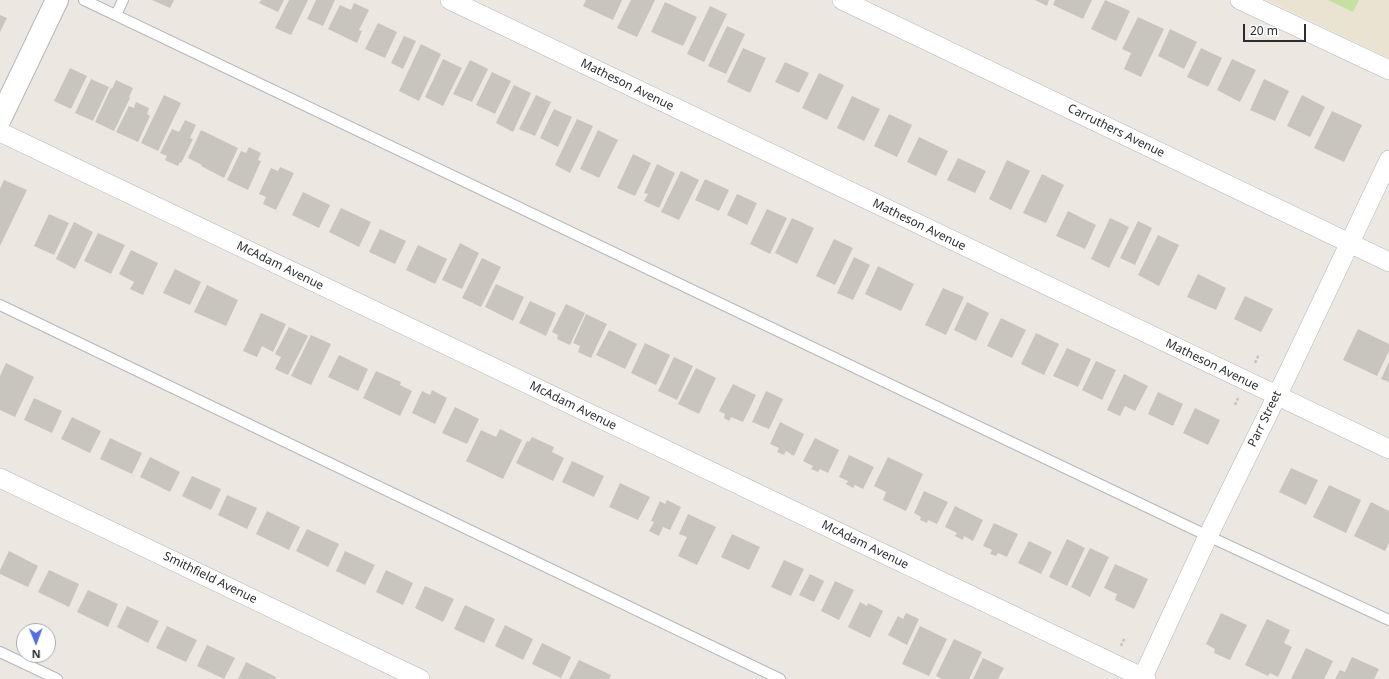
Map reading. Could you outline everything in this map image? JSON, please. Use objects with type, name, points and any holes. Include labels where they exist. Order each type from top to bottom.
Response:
[{"type":"main road","points":[[0,119],[57,0]]},
{"type":"street","name":"Matheson Avenue","points":[[450,0],[1389,449]]},
{"type":"street","name":"Carruthers Avenue","points":[[842,0],[1389,262]]},
{"type":"street","points":[[1240,0],[1389,70]]},
{"type":"street","name":"McAdam Avenue","points":[[0,132],[1144,679]]},
{"type":"street","name":"Parr Street","points":[[1144,679],[1208,536],[1277,396],[1389,160]]},
{"type":"street","name":"Smithfield Avenue","points":[[0,478],[420,679]]},
{"type":"lane","points":[[84,0],[1208,536],[1389,620]]},
{"type":"lane","points":[[116,15],[123,0]]},
{"type":"lane","points":[[0,305],[780,679]]},
{"type":"lane","points":[[0,652],[57,679]]},
{"type":"shaded area","points":[[1267,0],[1389,0],[1389,58]]},
{"type":"green space","points":[[1328,0],[1359,0],[1353,12]]},
{"type":"building","points":[[152,0],[174,0],[170,8]]},
{"type":"building","points":[[261,0],[284,0],[278,12],[259,3]]},
{"type":"building","points":[[289,0],[308,0],[291,35],[275,28]]},
{"type":"building","points":[[316,0],[335,0],[323,26],[307,19]]},
{"type":"building","points":[[586,0],[622,0],[613,20],[583,6]]},
{"type":"building","points":[[631,0],[655,0],[637,37],[617,28]]},
{"type":"building","points":[[1035,0],[1049,0],[1047,6]]},
{"type":"building","points":[[1055,0],[1092,0],[1083,19],[1053,5]]},
{"type":"building","points":[[1105,0],[1130,11],[1116,41],[1091,29]]},
{"type":"building","points":[[665,2],[697,17],[683,46],[651,32]]},
{"type":"building","points":[[354,3],[369,10],[359,30],[362,31],[357,43],[328,29],[340,5],[351,10]]},
{"type":"building","points":[[710,6],[727,14],[704,62],[687,54]]},
{"type":"building","points":[[0,15],[7,18],[0,32]]},
{"type":"building","points":[[1138,17],[1164,29],[1141,77],[1124,69],[1131,53],[1122,49]]},
{"type":"building","points":[[378,23],[397,32],[385,58],[365,49]]},
{"type":"building","points":[[727,26],[745,34],[726,74],[708,66]]},
{"type":"building","points":[[1170,29],[1197,42],[1184,69],[1158,56]]},
{"type":"building","points":[[404,36],[416,41],[403,69],[391,63]]},
{"type":"building","points":[[421,44],[441,54],[419,101],[399,91]]},
{"type":"building","points":[[743,48],[766,58],[750,93],[727,82]]},
{"type":"building","points":[[1201,48],[1222,58],[1208,87],[1187,77]]},
{"type":"building","points":[[443,59],[462,68],[443,106],[425,97]]},
{"type":"building","points":[[1232,59],[1256,70],[1240,102],[1217,90]]},
{"type":"building","points":[[470,60],[488,69],[472,102],[453,94]]},
{"type":"building","points":[[785,62],[809,73],[799,93],[775,82]]},
{"type":"building","points":[[70,68],[87,76],[71,109],[54,101]]},
{"type":"building","points":[[492,72],[511,81],[495,114],[476,105]]},
{"type":"building","points":[[819,73],[844,85],[827,120],[802,108]]},
{"type":"building","points":[[91,79],[109,87],[93,121],[75,113]]},
{"type":"building","points":[[1264,79],[1289,91],[1275,121],[1250,110]]},
{"type":"building","points":[[116,80],[133,88],[129,97],[130,98],[114,131],[95,122]]},
{"type":"building","points":[[514,85],[531,93],[513,132],[496,123]]},
{"type":"building","points":[[164,95],[181,103],[158,151],[141,143]]},
{"type":"building","points":[[536,95],[551,102],[535,136],[519,129]]},
{"type":"building","points":[[1302,95],[1325,107],[1310,137],[1287,126]]},
{"type":"building","points":[[852,96],[880,109],[864,141],[837,128]]},
{"type":"building","points":[[136,102],[149,108],[147,114],[150,116],[138,142],[116,132],[129,106],[134,108]]},
{"type":"building","points":[[554,109],[572,117],[558,147],[540,138]]},
{"type":"building","points":[[1332,111],[1362,125],[1344,162],[1314,148]]},
{"type":"building","points":[[889,114],[912,125],[897,157],[874,146]]},
{"type":"building","points":[[577,119],[593,126],[570,173],[555,165]]},
{"type":"building","points":[[185,120],[196,125],[190,138],[193,139],[178,166],[165,160],[167,156],[160,153],[172,129],[179,132]]},
{"type":"building","points":[[201,130],[238,148],[224,178],[188,158]]},
{"type":"building","points":[[598,130],[618,140],[599,178],[580,169]]},
{"type":"building","points":[[919,137],[948,151],[936,176],[907,162]]},
{"type":"building","points":[[249,147],[261,153],[258,160],[261,161],[248,190],[227,180],[241,151],[246,153]]},
{"type":"building","points":[[633,154],[651,163],[635,196],[617,188]]},
{"type":"building","points":[[958,158],[986,171],[975,193],[947,180]]},
{"type":"building","points":[[1007,160],[1030,171],[1011,210],[989,199]]},
{"type":"building","points":[[657,164],[675,173],[659,208],[644,201],[648,194],[644,193]]},
{"type":"building","points":[[280,167],[294,173],[276,210],[263,204],[266,197],[259,194],[271,168],[278,171]]},
{"type":"building","points":[[681,171],[699,180],[679,220],[661,212]]},
{"type":"building","points":[[1042,174],[1064,185],[1046,223],[1023,213]]},
{"type":"building","points":[[705,179],[729,190],[719,211],[695,200]]},
{"type":"building","points":[[4,180],[27,190],[0,246],[0,189]]},
{"type":"building","points":[[303,192],[330,205],[319,228],[292,215]]},
{"type":"building","points":[[737,194],[757,203],[747,225],[727,215]]},
{"type":"building","points":[[341,208],[371,222],[359,247],[329,232]]},
{"type":"building","points":[[767,209],[787,218],[770,254],[750,244]]},
{"type":"building","points":[[1068,211],[1096,225],[1085,249],[1056,236]]},
{"type":"building","points":[[49,214],[69,223],[54,255],[34,246]]},
{"type":"building","points":[[792,218],[814,228],[797,264],[775,253]]},
{"type":"building","points":[[1110,218],[1129,227],[1109,268],[1091,259]]},
{"type":"building","points":[[1138,221],[1152,228],[1135,265],[1120,258]]},
{"type":"building","points":[[74,222],[93,232],[75,269],[56,259]]},
{"type":"building","points":[[380,229],[406,241],[395,264],[369,252]]},
{"type":"building","points":[[98,233],[125,245],[111,274],[84,261]]},
{"type":"building","points":[[1158,235],[1179,245],[1159,286],[1138,275]]},
{"type":"building","points":[[834,239],[853,248],[835,285],[816,276]]},
{"type":"building","points":[[460,243],[479,253],[462,289],[442,280]]},
{"type":"building","points":[[418,245],[447,259],[435,284],[406,270]]},
{"type":"building","points":[[131,250],[158,263],[143,295],[130,289],[134,282],[119,274]]},
{"type":"building","points":[[854,257],[870,265],[853,300],[837,293]]},
{"type":"building","points":[[482,258],[501,267],[481,307],[462,298]]},
{"type":"building","points":[[878,266],[914,284],[901,311],[865,294]]},
{"type":"building","points":[[175,269],[201,282],[190,305],[163,293]]},
{"type":"building","points":[[1198,274],[1226,288],[1216,310],[1187,297]]},
{"type":"building","points":[[496,284],[524,297],[513,321],[485,307]]},
{"type":"building","points":[[207,285],[238,300],[226,326],[194,312]]},
{"type":"building","points":[[943,288],[964,297],[946,335],[925,325]]},
{"type":"building","points":[[1245,296],[1273,309],[1261,332],[1234,319]]},
{"type":"building","points":[[530,301],[556,313],[546,336],[519,323]]},
{"type":"building","points":[[967,302],[989,313],[976,341],[954,330]]},
{"type":"building","points":[[566,304],[585,313],[570,345],[557,339],[558,335],[552,332]]},
{"type":"building","points":[[261,313],[286,324],[273,352],[262,346],[257,357],[243,351]]},
{"type":"building","points":[[586,314],[607,324],[591,358],[578,352],[580,346],[573,343]]},
{"type":"building","points":[[1001,318],[1026,330],[1012,358],[987,346]]},
{"type":"building","points":[[289,327],[308,336],[288,375],[275,369],[281,357],[275,354]]},
{"type":"building","points":[[1358,329],[1389,344],[1389,351],[1377,376],[1343,360]]},
{"type":"building","points":[[609,330],[637,344],[625,369],[596,355]]},
{"type":"building","points":[[1036,333],[1059,344],[1044,375],[1021,364]]},
{"type":"building","points":[[311,335],[331,344],[311,385],[291,376]]},
{"type":"building","points":[[645,343],[670,355],[656,385],[631,373]]},
{"type":"building","points":[[1067,348],[1091,359],[1078,387],[1053,376]]},
{"type":"building","points":[[339,355],[368,369],[358,391],[328,377]]},
{"type":"building","points":[[674,357],[693,366],[677,400],[658,391]]},
{"type":"building","points":[[1096,361],[1116,370],[1102,400],[1082,390]]},
{"type":"building","points":[[1389,362],[1389,382],[1381,379]]},
{"type":"building","points":[[6,363],[34,377],[15,417],[0,410],[0,376]]},
{"type":"building","points":[[696,368],[716,378],[699,414],[678,404]]},
{"type":"building","points":[[376,371],[401,382],[400,385],[412,391],[400,416],[363,398]]},
{"type":"building","points":[[1124,374],[1148,386],[1135,411],[1125,406],[1120,416],[1107,410]]},
{"type":"building","points":[[733,384],[756,395],[743,422],[731,417],[729,421],[724,418],[725,414],[719,411]]},
{"type":"building","points":[[432,390],[447,398],[435,424],[412,413],[422,391],[430,395]]},
{"type":"building","points":[[766,391],[783,399],[769,429],[752,422]]},
{"type":"building","points":[[1158,392],[1183,404],[1173,426],[1148,414]]},
{"type":"building","points":[[34,398],[62,411],[52,433],[24,420]]},
{"type":"building","points":[[455,407],[479,419],[467,444],[442,433]]},
{"type":"building","points":[[1195,408],[1220,420],[1208,445],[1183,433]]},
{"type":"building","points":[[72,417],[101,431],[90,453],[61,439]]},
{"type":"building","points":[[780,422],[804,434],[794,456],[786,451],[784,455],[777,452],[779,448],[770,444]]},
{"type":"building","points":[[500,429],[522,440],[503,479],[466,461],[481,430],[496,437]]},
{"type":"building","points":[[532,437],[554,447],[552,452],[564,458],[553,481],[516,463],[527,441],[529,442]]},
{"type":"building","points":[[110,438],[142,453],[132,474],[100,459]]},
{"type":"building","points":[[815,438],[839,450],[828,473],[820,469],[818,472],[811,469],[813,466],[803,461]]},
{"type":"building","points":[[849,455],[874,467],[863,489],[855,485],[853,488],[846,484],[848,481],[839,477]]},
{"type":"building","points":[[150,457],[180,472],[170,492],[140,477]]},
{"type":"building","points":[[888,457],[923,474],[906,511],[883,500],[886,492],[874,486]]},
{"type":"building","points":[[572,461],[604,476],[594,497],[562,482]]},
{"type":"building","points":[[1291,468],[1318,480],[1306,505],[1279,492]]},
{"type":"building","points":[[192,476],[221,489],[211,510],[182,496]]},
{"type":"building","points":[[620,483],[650,497],[638,520],[609,507]]},
{"type":"building","points":[[1329,485],[1361,500],[1346,533],[1313,517]]},
{"type":"building","points":[[924,491],[948,502],[937,524],[928,520],[927,523],[920,520],[921,517],[914,513]]},
{"type":"building","points":[[227,495],[257,508],[247,529],[218,515]]},
{"type":"building","points":[[667,500],[681,507],[670,530],[663,527],[659,536],[649,531],[654,522],[651,521],[660,501],[665,504]]},
{"type":"building","points":[[1371,502],[1389,511],[1389,543],[1385,551],[1354,536]]},
{"type":"building","points":[[955,506],[983,520],[973,541],[964,536],[963,540],[955,536],[957,533],[945,527]]},
{"type":"building","points":[[267,511],[300,527],[289,550],[256,534]]},
{"type":"building","points":[[688,514],[716,527],[697,565],[678,556],[687,537],[679,534]]},
{"type":"building","points":[[994,523],[1018,534],[1007,557],[998,553],[996,556],[990,554],[992,550],[983,546]]},
{"type":"building","points":[[307,529],[339,544],[328,567],[296,551]]},
{"type":"building","points":[[732,534],[760,547],[749,570],[721,557]]},
{"type":"building","points":[[1067,539],[1085,548],[1067,586],[1049,577]]},
{"type":"building","points":[[1029,541],[1052,552],[1041,574],[1018,563]]},
{"type":"building","points":[[1090,548],[1109,557],[1090,597],[1071,587]]},
{"type":"building","points":[[9,551],[38,566],[28,587],[0,574],[0,570]]},
{"type":"building","points":[[345,551],[375,565],[365,585],[336,571]]},
{"type":"building","points":[[784,560],[804,569],[791,596],[771,587]]},
{"type":"building","points":[[1115,564],[1148,579],[1134,609],[1115,600],[1117,594],[1104,588]]},
{"type":"building","points":[[49,570],[79,584],[69,607],[38,592]]},
{"type":"building","points":[[386,570],[413,583],[403,605],[376,592]]},
{"type":"building","points":[[810,574],[824,581],[814,602],[799,595]]},
{"type":"building","points":[[835,581],[854,590],[839,620],[821,611]]},
{"type":"building","points":[[425,586],[454,599],[443,622],[415,608]]},
{"type":"building","points":[[88,590],[118,604],[108,627],[77,612]]},
{"type":"building","points":[[860,602],[867,606],[868,603],[883,611],[870,638],[848,627]]},
{"type":"building","points":[[465,605],[495,619],[484,643],[454,629]]},
{"type":"building","points":[[127,606],[159,621],[148,643],[117,627]]},
{"type":"building","points":[[906,613],[919,619],[907,645],[888,635],[898,616],[903,619]]},
{"type":"building","points":[[1221,613],[1247,625],[1230,660],[1214,653],[1215,649],[1206,644]]},
{"type":"building","points":[[1267,619],[1290,630],[1284,643],[1292,647],[1278,677],[1270,673],[1268,676],[1245,665]]},
{"type":"building","points":[[505,625],[533,639],[523,660],[495,646]]},
{"type":"building","points":[[167,626],[197,640],[186,662],[156,648]]},
{"type":"building","points":[[920,626],[947,639],[929,676],[902,664]]},
{"type":"building","points":[[954,639],[982,652],[969,679],[942,679],[936,676]]},
{"type":"building","points":[[542,643],[571,657],[561,678],[532,664]]},
{"type":"building","points":[[207,645],[235,658],[224,679],[197,666]]},
{"type":"building","points":[[1306,648],[1333,661],[1324,679],[1291,679]]},
{"type":"building","points":[[1352,657],[1379,669],[1374,679],[1335,679],[1340,670],[1345,672]]},
{"type":"building","points":[[983,658],[1004,668],[998,679],[973,679]]},
{"type":"building","points":[[579,660],[611,675],[609,679],[569,679]]},
{"type":"building","points":[[246,662],[276,677],[275,679],[238,679]]}]
